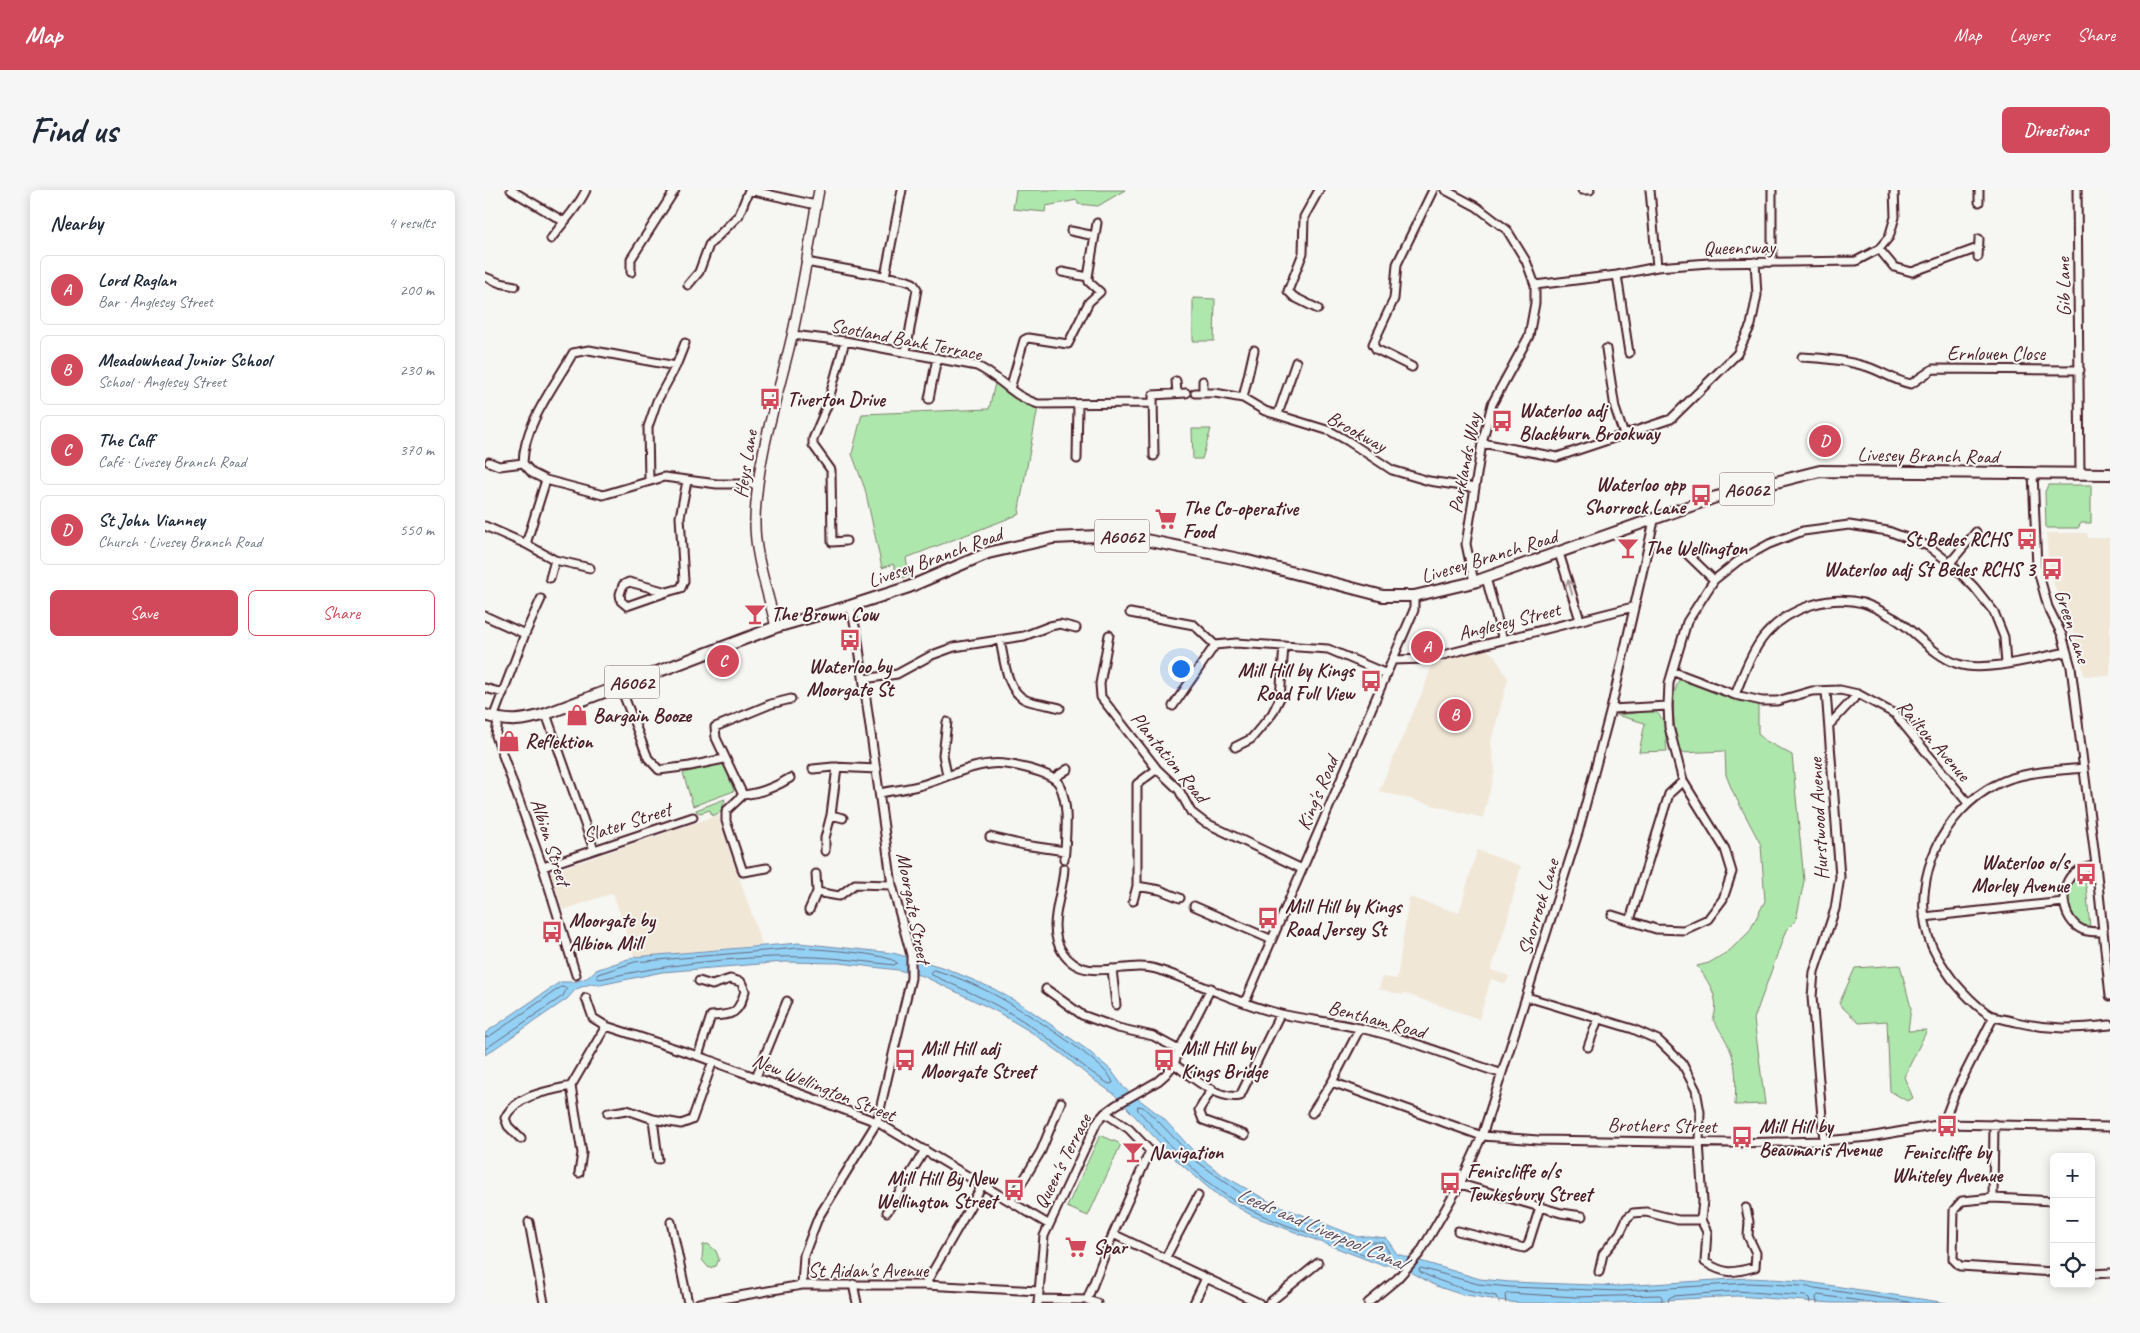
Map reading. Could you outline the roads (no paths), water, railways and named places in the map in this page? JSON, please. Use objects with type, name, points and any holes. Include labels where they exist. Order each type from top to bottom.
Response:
[{"type":"main road","name":"Livesey Branch Road","points":[[492,717],[523,721],[546,714],[776,627],[909,587],[988,553],[1053,538],[1114,535],[1244,560],[1383,596],[1414,596],[1487,578],[1716,497],[1820,471],[2110,474]]},
{"type":"street","points":[[511,190],[563,221]]},
{"type":"street","points":[[551,239],[563,221],[583,198],[586,190]]},
{"type":"street","points":[[631,272],[631,259],[675,190]]},
{"type":"street","points":[[688,285],[699,272],[709,245],[739,215],[749,190],[816,205]]},
{"type":"street","name":"Heys Lane","points":[[776,627],[759,555],[755,520],[758,484],[765,436],[792,336],[819,190]]},
{"type":"street","points":[[885,276],[902,190]]},
{"type":"street","points":[[1319,190],[1304,217],[1303,253],[1288,291],[1294,297],[1319,309]]},
{"type":"street","points":[[1412,367],[1376,349],[1373,344],[1394,299],[1397,264],[1433,190]]},
{"type":"street","name":"Parklands Way","points":[[1445,190],[1477,207],[1507,230],[1526,261],[1535,285],[1535,303],[1529,336],[1492,404],[1482,444],[1466,544],[1474,582]]},
{"type":"street","points":[[1582,190],[1590,190]]},
{"type":"street","points":[[1650,190],[1657,267]]},
{"type":"street","points":[[1772,190],[1772,262]]},
{"type":"street","name":"Queensway","points":[[1535,285],[1617,275],[1657,267],[1709,263],[1856,261],[1879,249],[1889,237],[1894,224],[1894,190]]},
{"type":"street","points":[[1979,190],[1979,202]]},
{"type":"street","name":"Gib Lane","points":[[2077,190],[2080,474]]},
{"type":"street","points":[[1010,390],[1024,340],[1029,338],[1068,344],[1089,302],[1100,292],[1089,282],[1088,277],[1097,224]]},
{"type":"street","points":[[1071,232],[1095,236]]},
{"type":"street","points":[[1977,257],[1979,239]]},
{"type":"street","points":[[1879,249],[1895,267],[1912,272],[1978,248]]},
{"type":"street","points":[[806,262],[913,283],[917,289],[906,352]]},
{"type":"street","points":[[1482,444],[1557,457],[1671,418],[1737,354],[1751,325],[1755,302],[1755,262]]},
{"type":"street","points":[[1062,272],[1088,277]]},
{"type":"street","points":[[1617,275],[1629,353]]},
{"type":"street","points":[[485,277],[515,286]]},
{"type":"street","name":"Scotland Bank Terrace","points":[[792,336],[845,341],[977,366],[993,373],[1023,400],[1038,404],[1153,403]]},
{"type":"street","points":[[845,341],[827,406],[813,439],[813,445],[831,470],[832,542],[846,541]]},
{"type":"street","points":[[649,481],[648,427],[657,401],[677,366],[685,343]]},
{"type":"street","points":[[1606,349],[1615,408],[1624,435]]},
{"type":"street","points":[[677,366],[589,350],[573,353],[533,422],[523,448],[523,463],[533,473],[546,480],[603,495],[664,477],[717,484],[758,484]]},
{"type":"street","points":[[1243,398],[1254,350]]},
{"type":"street","name":"Ernlouen Close","points":[[1801,357],[1840,359],[1870,368],[1898,382],[1911,384],[1933,369],[2080,370]]},
{"type":"street","points":[[929,399],[937,358]]},
{"type":"street","points":[[1278,414],[1296,362]]},
{"type":"street","points":[[1177,381],[1177,394]]},
{"type":"street","name":"Brookway","points":[[1203,381],[1199,393],[1243,398],[1265,411],[1330,431],[1348,440],[1392,470],[1429,481],[1475,488]]},
{"type":"street","points":[[1154,456],[1153,403],[1155,394],[1186,394]]},
{"type":"street","points":[[1077,459],[1078,404]]},
{"type":"street","points":[[489,462],[499,466],[523,463]]},
{"type":"street","name":"Green Lane","points":[[2033,474],[2037,566],[2047,607],[2062,635],[2071,667],[2096,865],[2110,996]]},
{"type":"street","points":[[526,544],[546,480]]},
{"type":"street","points":[[667,592],[629,582],[623,585],[620,594],[621,601],[627,606],[681,588],[684,581],[680,517],[687,481]]},
{"type":"street","name":"Shorrock Lane","points":[[1368,1303],[1397,1279],[1420,1253],[1460,1184],[1482,1136],[1500,1073],[1527,997],[1577,833],[1611,709],[1654,520]]},
{"type":"street","points":[[1611,915],[1656,929],[1685,930],[1708,919],[1723,899],[1731,872],[1725,849],[1683,781],[1669,727],[1669,683],[1674,672],[1687,622],[1714,580],[1738,561],[1769,544],[1803,531],[1849,525],[1888,530],[1928,546],[1951,563],[1974,587],[1994,612],[2003,637],[2006,664]]},
{"type":"street","points":[[485,526],[526,544],[555,560],[590,568]]},
{"type":"street","points":[[1951,563],[1976,532]]},
{"type":"street","points":[[1559,553],[1580,620]]},
{"type":"street","points":[[1688,555],[1714,580]]},
{"type":"street","points":[[550,578],[555,560]]},
{"type":"street","points":[[1487,578],[1503,640]]},
{"type":"street","name":"King's Road","points":[[1245,1002],[1270,940],[1414,610],[1414,596]]},
{"type":"street","points":[[492,717],[541,599]]},
{"type":"street","points":[[1735,695],[1742,677],[1765,634],[1787,616],[1812,605],[1838,600],[1864,604],[1896,619],[1936,654],[1960,665],[2006,664],[2067,652]]},
{"type":"street","name":"Moorgate Street","points":[[802,1285],[804,1254],[818,1218],[877,1122],[911,978],[911,955],[892,885],[864,679],[857,634],[849,606]]},
{"type":"street","name":"Anglesey Street","points":[[1392,660],[1427,659],[1633,608]]},
{"type":"street","points":[[1130,613],[1194,625],[1215,645],[1236,643],[1328,649],[1387,674]]},
{"type":"street","points":[[485,616],[525,634]]},
{"type":"street","points":[[864,679],[897,674],[932,655],[954,647],[1024,636],[1060,624],[1076,628]]},
{"type":"street","name":"Plantation Road","points":[[1109,636],[1100,684],[1101,697],[1157,769],[1179,790],[1191,812],[1204,822],[1302,869]]},
{"type":"street","points":[[1000,640],[1006,669],[1014,688],[1025,699],[1060,708]]},
{"type":"street","points":[[1173,706],[1215,645]]},
{"type":"street","points":[[1235,747],[1251,739],[1272,714],[1280,698],[1284,646]]},
{"type":"street","name":"Railton Avenue","points":[[1674,672],[1753,700],[1777,701],[1812,692],[1839,690],[1858,694],[1895,714],[1967,802]]},
{"type":"street","points":[[620,686],[648,758],[659,770],[690,766],[724,758]]},
{"type":"street","points":[[485,688],[503,694]]},
{"type":"street","name":"Hurstwood Avenue","points":[[1824,1141],[1812,997],[1814,972],[1835,909],[1840,877],[1826,691]]},
{"type":"street","points":[[1829,725],[1858,694]]},
{"type":"street","points":[[743,795],[724,758],[716,738],[715,727],[771,704],[791,699]]},
{"type":"street","points":[[1611,709],[1668,706]]},
{"type":"street","points":[[546,714],[595,850]]},
{"type":"street","name":"Albion Street","points":[[492,717],[496,736],[543,867],[576,975]]},
{"type":"street","points":[[947,722],[943,755],[947,775]]},
{"type":"street","points":[[879,793],[925,784],[947,775],[991,764],[1034,770],[1054,778],[1060,785],[1066,813],[1064,859]]},
{"type":"street","points":[[813,769],[837,767],[877,769]]},
{"type":"street","points":[[825,851],[825,838],[831,815],[837,767]]},
{"type":"street","points":[[2084,768],[2035,772],[1996,784],[1967,802],[1942,834],[1930,865],[1923,897],[1924,917],[1927,934],[1943,966],[1963,992],[1993,1016],[2041,1028],[2057,1029],[2110,1025]]},
{"type":"street","points":[[1054,778],[1068,769]]},
{"type":"street","points":[[1133,901],[1137,886],[1137,784],[1157,769]]},
{"type":"street","points":[[767,868],[743,872],[726,821],[726,811],[743,795],[759,793],[777,787],[790,778]]},
{"type":"street","points":[[1630,920],[1669,794],[1683,781]]},
{"type":"street","points":[[831,815],[843,818]]},
{"type":"street","name":"Slater Street","points":[[543,867],[693,817]]},
{"type":"street","points":[[990,837],[1024,845],[1065,850]]},
{"type":"street","points":[[2096,865],[2077,871],[2071,877],[2065,887],[2064,902],[2069,919],[2075,925],[2083,930],[2102,932]]},
{"type":"street","name":"Bentham Road","points":[[1064,868],[1063,881],[1054,919],[1063,953],[1074,963],[1089,970],[1152,968],[1280,1014],[1360,1028],[1393,1037],[1500,1073]]},
{"type":"street","points":[[809,910],[817,892],[816,874]]},
{"type":"street","points":[[817,892],[839,896],[855,884],[892,885]]},
{"type":"street","points":[[1137,886],[1160,890],[1180,898]]},
{"type":"street","points":[[1924,917],[2064,902]]},
{"type":"street","points":[[1194,906],[1270,940]]},
{"type":"street","points":[[1112,970],[1116,1004]]},
{"type":"street","points":[[698,1056],[711,1016],[730,1016],[740,1007],[745,991],[741,982],[730,979],[711,985],[699,982]]},
{"type":"street","points":[[1087,1300],[1113,1234],[1150,1151],[1129,1128],[1105,1113],[1158,1081],[1175,1064],[1179,1050],[1211,988]]},
{"type":"street","points":[[1046,989],[1082,1016],[1118,1028],[1153,1036],[1179,1050]]},
{"type":"street","points":[[1527,997],[1599,1018],[1658,1040],[1681,1063],[1696,1090],[1700,1112],[1699,1142],[1703,1200],[1701,1220],[1707,1232],[1705,1262],[1719,1271],[1740,1271],[1755,1267],[1756,1253],[1747,1236],[1749,1222],[1747,1208]]},
{"type":"street","name":"New Wellington Street","points":[[586,998],[593,1018],[606,1026],[713,1061],[877,1122],[1048,1224]]},
{"type":"street","points":[[756,1077],[787,1001]]},
{"type":"street","points":[[1175,1064],[1203,1085],[1231,1097],[1240,1096],[1280,1014]]},
{"type":"street","points":[[1943,1124],[1954,1095],[1993,1016]]},
{"type":"street","points":[[1588,1048],[1599,1018]]},
{"type":"street","points":[[579,1174],[582,1153],[571,1086],[606,1026]]},
{"type":"street","points":[[1312,1113],[1360,1028]]},
{"type":"street","points":[[608,1113],[627,1110],[653,1119],[681,1124],[692,1120],[713,1061]]},
{"type":"street","name":"Brothers Street","points":[[1331,1082],[1482,1136],[1538,1140],[1824,1141],[1869,1137],[1943,1124],[2110,1127]]},
{"type":"street","points":[[521,1140],[508,1126],[505,1118],[509,1109],[535,1094],[571,1086]]},
{"type":"street","points":[[1212,1089],[1199,1110],[1203,1120],[1245,1135]]},
{"type":"street","points":[[1011,1201],[1041,1151],[1061,1102]]},
{"type":"street","name":"Queen's Terrace","points":[[1039,1298],[1044,1236],[1048,1224],[1097,1122],[1105,1113]]},
{"type":"street","points":[[653,1119],[658,1159]]},
{"type":"street","points":[[1993,1198],[1994,1124]]},
{"type":"street","points":[[887,1212],[925,1150]]},
{"type":"street","points":[[925,1285],[983,1184]]},
{"type":"street","points":[[1460,1184],[1561,1213],[1583,1216]]},
{"type":"street","points":[[1165,1259],[1198,1196]]},
{"type":"street","points":[[2050,1201],[1993,1198],[1962,1200],[1953,1210],[1953,1259],[1960,1266],[2050,1272]]},
{"type":"street","points":[[1458,1231],[1524,1248],[1528,1245],[1540,1207]]},
{"type":"street","points":[[1599,1272],[1603,1254],[1620,1233],[1627,1218],[1633,1213],[1646,1212],[1678,1220],[1701,1220]]},
{"type":"street","points":[[529,1222],[544,1303]]},
{"type":"street","points":[[671,1222],[688,1303]]},
{"type":"street","points":[[1113,1234],[1259,1303]]},
{"type":"street","points":[[1269,1303],[1318,1263]]},
{"type":"street","points":[[2095,1274],[2110,1273]]},
{"type":"street","points":[[1193,1303],[1206,1278]]},
{"type":"street","points":[[853,1284],[857,1303]]},
{"type":"street","name":"St Aidan's Avenue","points":[[699,1303],[738,1299],[802,1285],[853,1284],[925,1285],[1039,1298],[1087,1300],[1097,1303]]},
{"type":"water","name":"Leeds and Liverpool Canal","points":[[799,943],[893,953],[945,968],[994,989],[1024,1006],[1086,1049],[1111,1070],[1124,1088],[1162,1117],[1198,1156],[1224,1176],[1270,1202],[1358,1237],[1386,1238],[1397,1254],[1480,1279],[1510,1282],[1621,1286],[1748,1278],[1771,1279],[1801,1281],[1947,1303],[1832,1303],[1737,1296],[1613,1303],[1517,1303],[1460,1294],[1436,1286],[1411,1272],[1391,1265],[1381,1265],[1253,1216],[1230,1203],[1212,1191],[1174,1158],[1114,1094],[1031,1032],[994,1010],[923,976],[898,970],[840,963],[784,962],[662,972],[600,985],[590,984],[576,989],[567,999],[485,1055],[485,1033],[560,982],[574,982],[587,978],[596,970],[634,957]]},
{"type":"place","name":"Tiverton Drive","points":[[770,399]]},
{"type":"place","name":"Waterloo adj Blackburn Brookway","points":[[1502,421]]},
{"type":"place","name":"St John Vianney","points":[[1825,441]]},
{"type":"place","name":"Waterloo opp Shorrock Lane","points":[[1701,495]]},
{"type":"place","name":"The Co-operative Food","points":[[1166,519]]},
{"type":"place","name":"St Bedes RCHS","points":[[2027,539]]},
{"type":"place","name":"The Wellington","points":[[1628,548]]},
{"type":"place","name":"Waterloo adj St Bedes RCHS 3","points":[[2052,569]]},
{"type":"place","name":"The Brown Cow","points":[[755,614]]},
{"type":"place","name":"Waterloo by Moorgate St","points":[[850,640]]},
{"type":"place","name":"Lord Raglan","points":[[1427,647]]},
{"type":"place","name":"The Caff","points":[[723,661]]},
{"type":"place","name":"Mill Hill by Kings Road Full View","points":[[1371,681]]},
{"type":"place","name":"Bargain Booze","points":[[577,715]]},
{"type":"place","name":"Meadowhead Junior School","points":[[1455,715]]},
{"type":"place","name":"Reflektion","points":[[509,741]]},
{"type":"place","name":"Waterloo o/s Morley Avenue","points":[[2086,874]]},
{"type":"place","name":"Mill Hill by Kings Road Jersey St","points":[[1268,918]]},
{"type":"place","name":"Moorgate by Albion Mill","points":[[552,932]]},
{"type":"place","name":"Mill Hill adj Moorgate Street","points":[[905,1060]]},
{"type":"place","name":"Mill Hill by Kings Bridge","points":[[1164,1060]]},
{"type":"place","name":"Feniscliffe by Whiteley Avenue","points":[[1947,1126]]},
{"type":"place","name":"Mill Hill by Beaumaris Avenue","points":[[1742,1137]]},
{"type":"place","name":"Navigation","points":[[1133,1152]]},
{"type":"place","name":"Feniscliffe o/s Tewkesbury Street","points":[[1450,1183]]},
{"type":"place","name":"Mill Hill By New Wellington Street","points":[[1014,1190]]},
{"type":"place","name":"Spar","points":[[1076,1247]]}]
